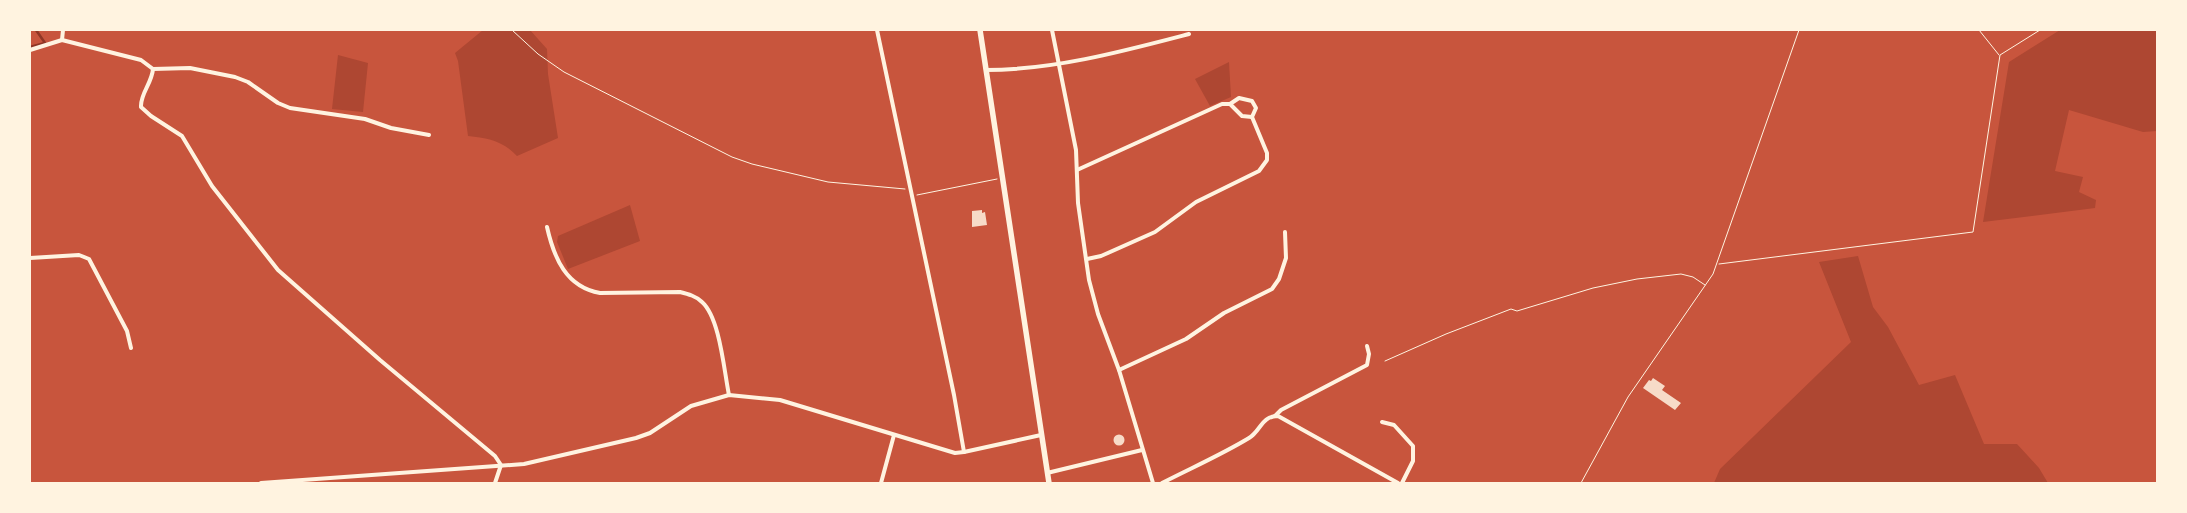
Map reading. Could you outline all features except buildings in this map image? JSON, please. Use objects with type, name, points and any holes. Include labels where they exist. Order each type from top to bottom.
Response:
[{"type":"main road","points":[[980,30],[1048,483]]},
{"type":"street","points":[[62,30],[62,40]]},
{"type":"street","points":[[877,30],[954,395],[964,452]]},
{"type":"street","points":[[1052,30],[1073,133],[1078,170],[1078,203],[1089,280],[1098,314],[1118,370],[1153,483]]},
{"type":"street","points":[[986,70],[1060,63],[1138,48],[1190,34]]},
{"type":"street","points":[[30,50],[62,40],[141,60],[153,69],[190,68],[235,77],[248,82],[278,103],[290,108],[365,119],[391,128],[429,135]]},
{"type":"street","points":[[153,69],[152,80],[140,102],[141,107],[151,116],[182,136],[212,186],[278,270],[380,360],[495,456],[501,465]]},
{"type":"street","points":[[1078,170],[1222,104],[1230,104],[1239,98],[1252,101],[1256,108],[1252,117],[1267,153],[1267,160],[1259,171],[1196,202],[1154,232],[1101,256],[1087,259]]},
{"type":"street","points":[[1230,104],[1242,116],[1252,117]]},
{"type":"street","points":[[547,227],[560,264],[577,285],[588,291],[600,293],[680,292],[702,302],[715,324],[729,395]]},
{"type":"street","points":[[1118,370],[1186,339],[1224,313],[1272,289],[1279,279],[1286,258],[1286,232]]},
{"type":"street","points":[[30,258],[79,255],[90,259],[127,331],[131,348]]},
{"type":"street","points":[[1162,483],[1250,438],[1264,420],[1275,416],[1281,410],[1357,372],[1367,365],[1369,354],[1367,346]]},
{"type":"street","points":[[261,483],[524,464],[561,457],[636,438],[650,433],[692,406],[729,395],[780,400],[955,452],[964,452],[1041,435]]},
{"type":"street","points":[[1275,416],[1282,417],[1398,483]]},
{"type":"street","points":[[1382,422],[1394,425],[1413,446],[1413,461],[1402,483]]},
{"type":"street","points":[[881,483],[894,435]]},
{"type":"street","points":[[1047,473],[1142,450]]},
{"type":"street","points":[[495,483],[501,465]]},
{"type":"path","points":[[512,30],[538,54],[564,72],[732,157],[752,164],[828,182],[910,190]]},
{"type":"path","points":[[1580,483],[1628,397],[1706,285],[1718,264],[1799,30]]},
{"type":"path","points":[[1718,264],[1973,232],[2000,55],[1979,30]]},
{"type":"path","points":[[2000,55],[2040,30]]},
{"type":"path","points":[[912,196],[1002,178]]},
{"type":"path","points":[[1385,361],[1511,308],[1517,311],[1593,288],[1637,279],[1681,274],[1706,285]]},
{"type":"shaded area","points":[[483,30],[530,30],[547,49],[548,74],[558,138],[517,156],[495,141],[468,136],[458,61],[455,53]]},
{"type":"shaded area","points":[[2060,30],[2157,30],[2157,131],[2143,132],[2069,110],[2055,171],[2083,177],[2079,192],[2096,200],[2095,208],[1983,222],[2009,62]]},
{"type":"shaded area","points":[[338,55],[368,63],[363,112],[332,109]]},
{"type":"shaded area","points":[[1229,62],[1231,97],[1210,106],[1195,79]]},
{"type":"shaded area","points":[[630,205],[640,241],[568,269],[557,242],[558,236]]},
{"type":"shaded area","points":[[1858,256],[1873,307],[1888,327],[1919,385],[1955,375],[1984,444],[2017,444],[2039,468],[2048,483],[1714,483],[1720,469],[1851,342],[1819,262]]},
{"type":"waterway","points":[[30,47],[45,43],[36,30]]}]
